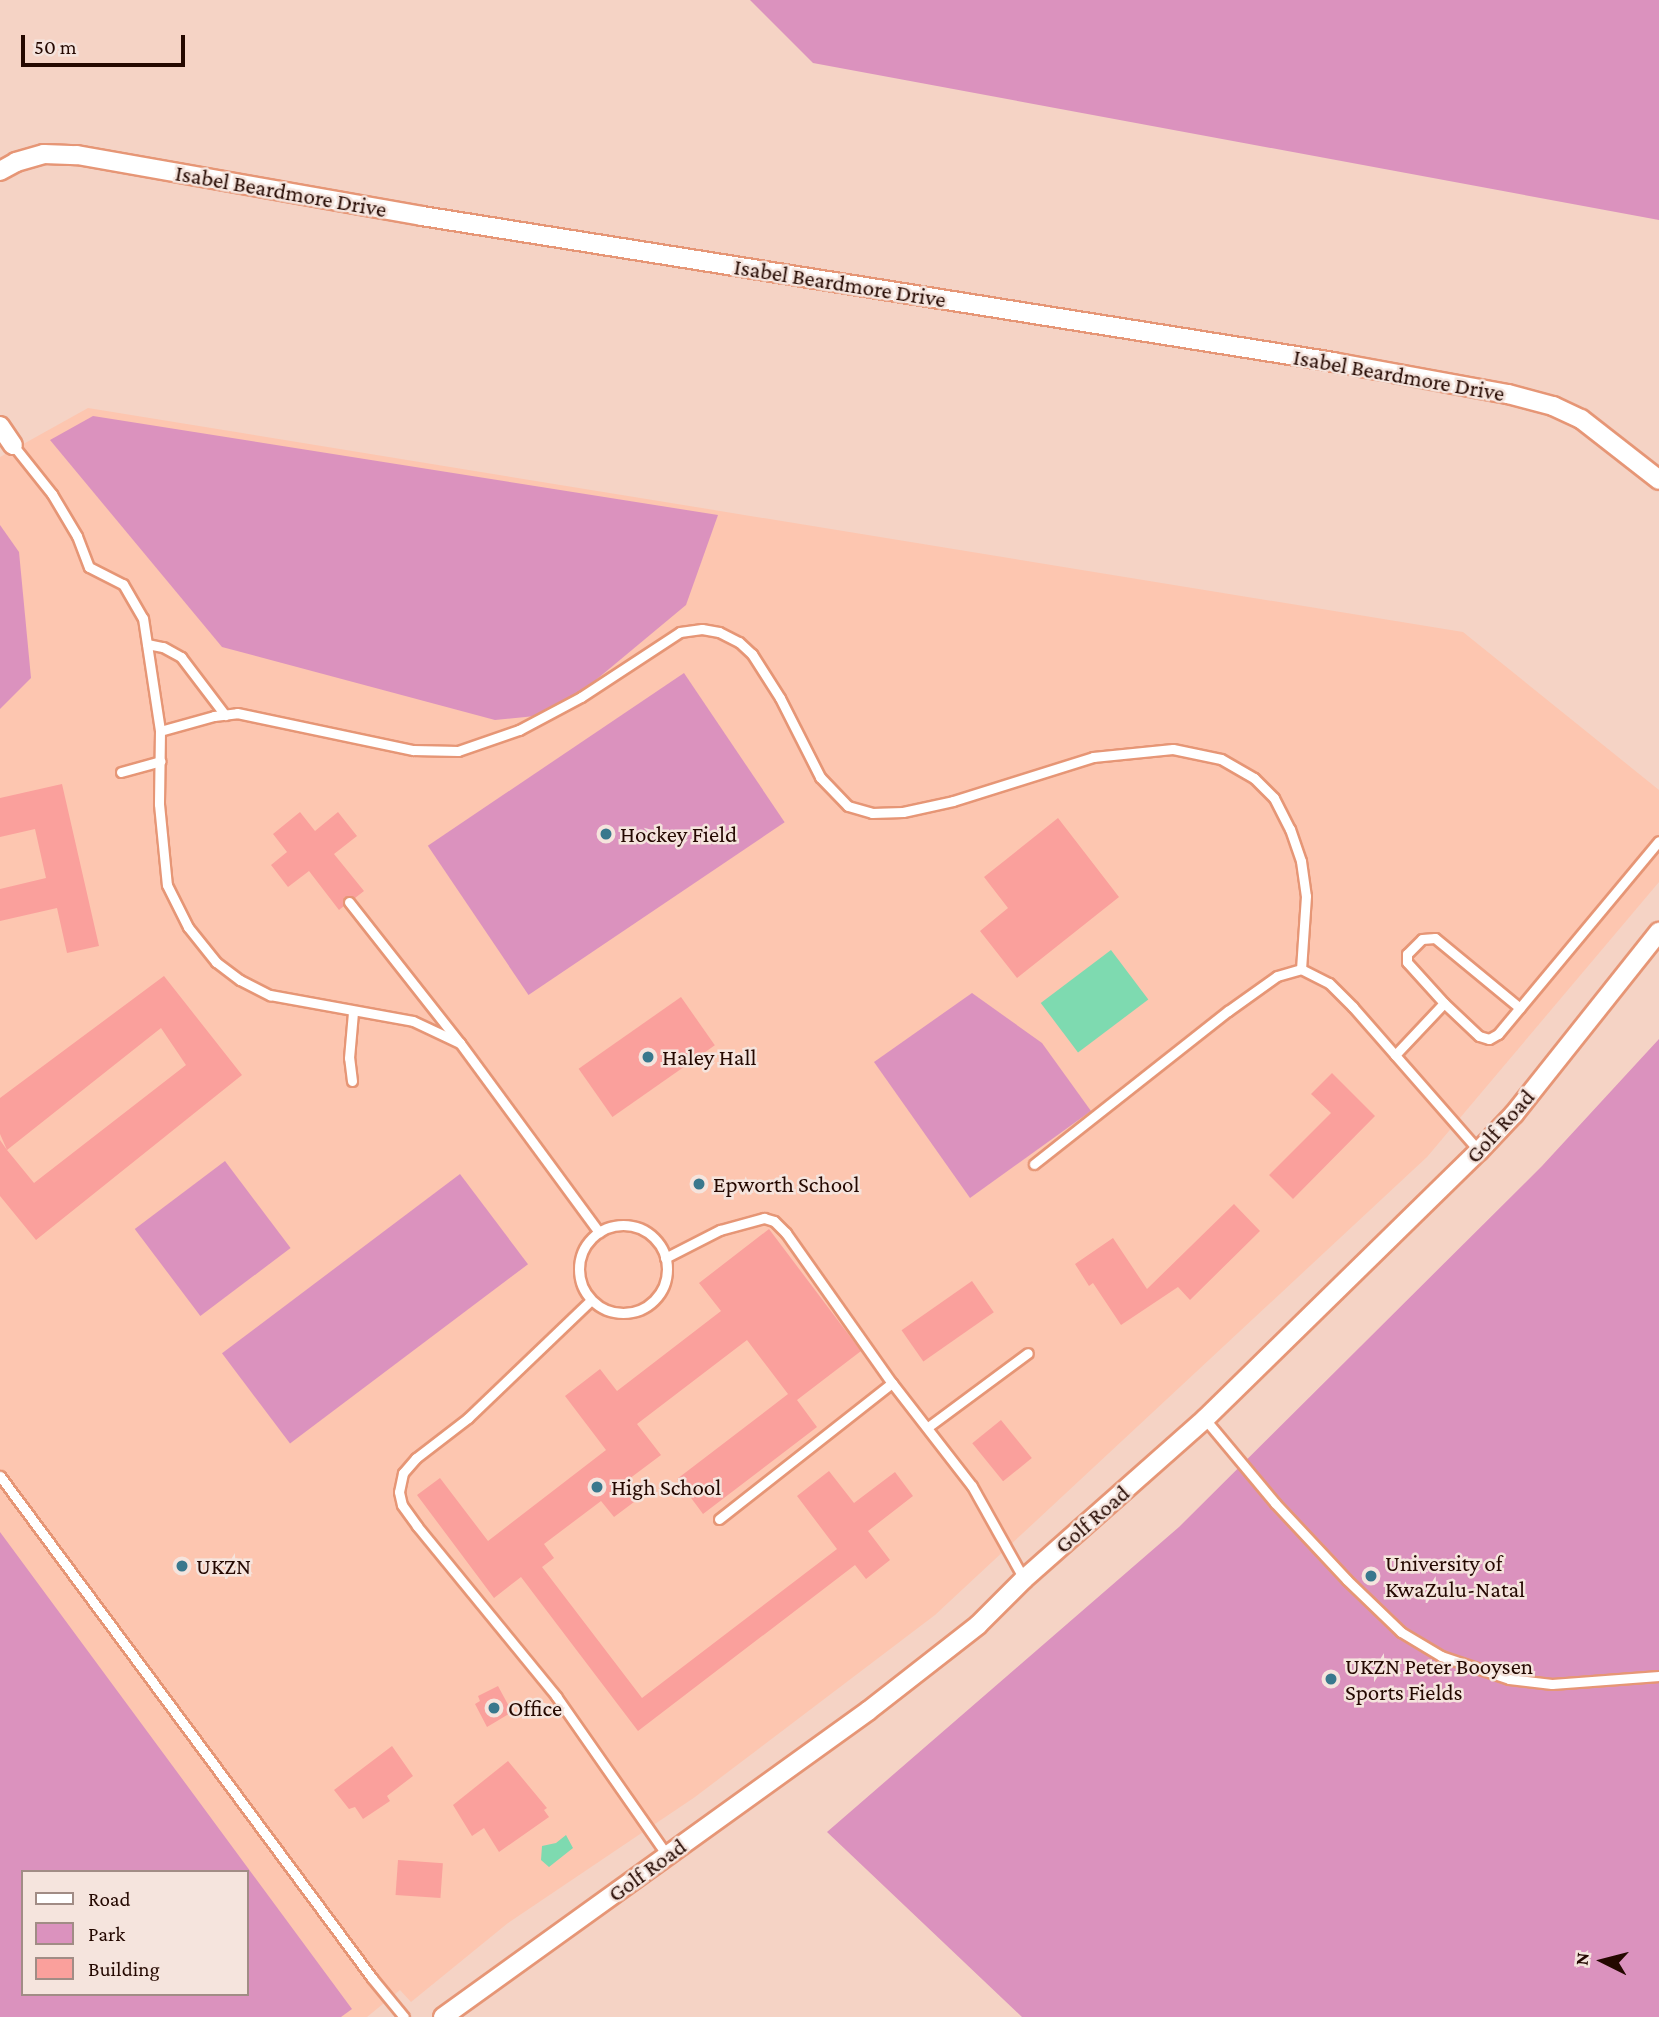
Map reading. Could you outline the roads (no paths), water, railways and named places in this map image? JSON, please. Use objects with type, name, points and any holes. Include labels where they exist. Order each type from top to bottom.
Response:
[{"type":"street","name":"Isabel Beardmore Drive","points":[[0,171],[16,162],[44,154],[77,155],[422,216],[1305,358],[1494,392],[1553,406],[1581,419],[1659,480]]},
{"type":"street","points":[[0,426],[13,445]]},
{"type":"street","name":"Golf Road","points":[[443,2017],[867,1711],[978,1625],[1024,1578],[1205,1419],[1479,1151],[1514,1114],[1659,932]]},
{"type":"lane","points":[[13,445],[52,494],[77,536],[89,567],[122,584],[134,598],[143,618],[160,730],[159,804],[167,885],[188,927],[216,962],[240,980],[270,995],[413,1021],[460,1043]]},
{"type":"lane","points":[[160,730],[225,715],[266,718],[413,750],[458,751],[519,730],[581,697],[680,632],[702,629],[719,632],[739,642],[752,654],[780,698],[820,777],[848,806],[872,813],[903,813],[953,801],[1093,757],[1172,749],[1221,759],[1254,778],[1274,799],[1290,829],[1301,861],[1306,896],[1301,969]]},
{"type":"lane","points":[[147,644],[170,650],[181,657],[225,715]]},
{"type":"lane","points":[[121,772],[160,761]]},
{"type":"lane","points":[[1520,1008],[1435,938],[1422,940],[1407,954],[1407,962],[1444,1003],[1479,1036],[1489,1039],[1498,1034],[1520,1008],[1659,841]]},
{"type":"lane","points":[[349,902],[460,1043],[599,1232]]},
{"type":"lane","points":[[1034,1164],[1228,1011],[1277,976],[1301,969],[1329,983],[1479,1151]]},
{"type":"lane","points":[[1395,1055],[1444,1003]]},
{"type":"lane","points":[[352,1081],[349,1046],[353,1012]]},
{"type":"lane","points":[[665,1258],[720,1230],[764,1218],[774,1221],[786,1233],[892,1383],[972,1486],[1024,1578]]},
{"type":"lane","points":[[625,1225],[639,1228],[651,1235],[665,1258],[667,1273],[663,1286],[656,1299],[644,1308],[616,1313],[591,1300],[581,1279],[581,1257],[587,1243],[599,1232],[625,1225]]},
{"type":"lane","points":[[591,1300],[468,1418],[416,1458],[403,1473],[399,1492],[402,1505],[417,1526],[556,1696],[667,1856]]},
{"type":"lane","points":[[928,1427],[1028,1353]]},
{"type":"lane","points":[[719,1520],[892,1383]]},
{"type":"lane","points":[[1205,1419],[1275,1503],[1347,1580],[1401,1632],[1441,1656],[1509,1679],[1552,1684],[1659,1676]]},
{"type":"lane","points":[[0,1476],[372,1978],[404,2017]]},
{"type":"place","name":"Hockey Field","points":[[606,834]]},
{"type":"place","name":"Haley Hall","points":[[648,1057]]},
{"type":"place","name":"Epworth School","points":[[699,1184]]},
{"type":"place","name":"High School","points":[[597,1487]]},
{"type":"place","name":"UKZN","points":[[182,1566]]},
{"type":"place","name":"University of KwaZulu-Natal","points":[[1371,1576]]},
{"type":"place","name":"UKZN Peter Booysen Sports Fields","points":[[1331,1679]]},
{"type":"place","name":"Office","points":[[494,1708]]}]
